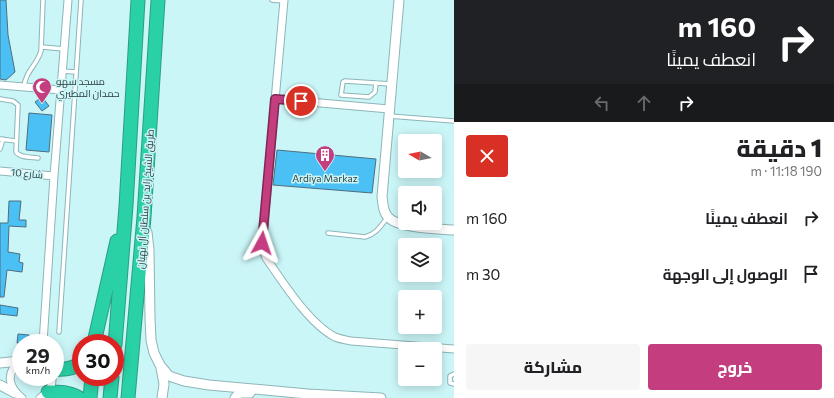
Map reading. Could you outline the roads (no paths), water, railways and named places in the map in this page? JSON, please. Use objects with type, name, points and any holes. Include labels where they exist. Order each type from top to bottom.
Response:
[{"type":"highway","name":"طريق الشيخ زايد بن سلطان آل نهيان","points":[[116,334],[126,206],[138,0]]},
{"type":"highway","name":"طريق الشيخ زايد بن سلطان آل نهيان","points":[[128,398],[144,216],[158,0]]},
{"type":"highway","points":[[96,334],[99,316],[126,206]]},
{"type":"highway","points":[[90,398],[91,386]]},
{"type":"highway","points":[[110,398],[111,386]]},
{"type":"highway","points":[[44,396],[66,392],[79,398]]},
{"type":"street","points":[[43,334],[68,0]]},
{"type":"street","points":[[284,0],[262,243],[266,258],[303,308],[320,327],[336,338],[351,341],[454,349]]},
{"type":"street","points":[[399,0],[388,112],[382,197],[384,212],[393,222],[403,225],[454,230]]},
{"type":"street","points":[[0,85],[61,90]]},
{"type":"street","points":[[275,99],[340,104],[388,112]]},
{"type":"street","name":"شارع 10","points":[[0,171],[54,176]]},
{"type":"street","points":[[144,216],[149,250],[150,318],[154,353],[160,365],[169,376],[184,381],[308,394],[381,398]]},
{"type":"street","points":[[0,363],[12,362]]},
{"type":"street","points":[[160,365],[164,384],[162,398]]},
{"type":"street","points":[[12,371],[10,376],[11,386],[19,396]]},
{"type":"street","points":[[0,385],[19,396]]},
{"type":"street","points":[[44,396],[49,386]]},
{"type":"street","points":[[236,398],[236,395],[242,392],[280,395],[308,394]]},
{"type":"lane","points":[[24,87],[26,76],[39,59],[42,47],[43,0]]},
{"type":"lane","points":[[59,332],[81,0]]},
{"type":"lane","points":[[272,0],[284,0]]},
{"type":"lane","points":[[42,47],[64,49]]},
{"type":"lane","points":[[62,70],[76,72]]},
{"type":"lane","points":[[340,104],[343,82],[345,81],[391,84]]},
{"type":"lane","points":[[341,95],[369,97],[375,92],[376,83]]},
{"type":"lane","points":[[0,99],[14,101],[18,106],[15,148],[18,154],[38,158]]},
{"type":"lane","points":[[388,112],[454,121]]},
{"type":"lane","points":[[0,149],[1,139],[16,141]]},
{"type":"lane","points":[[328,233],[365,237],[370,236],[377,231],[388,217]]},
{"type":"lane","points":[[454,374],[450,376],[449,380],[454,384]]},
{"type":"place","name":"مسجد سهو حمدان المطيري","points":[[42,104]]},
{"type":"place","name":"Ardiya Markaz","points":[[325,172]]}]
